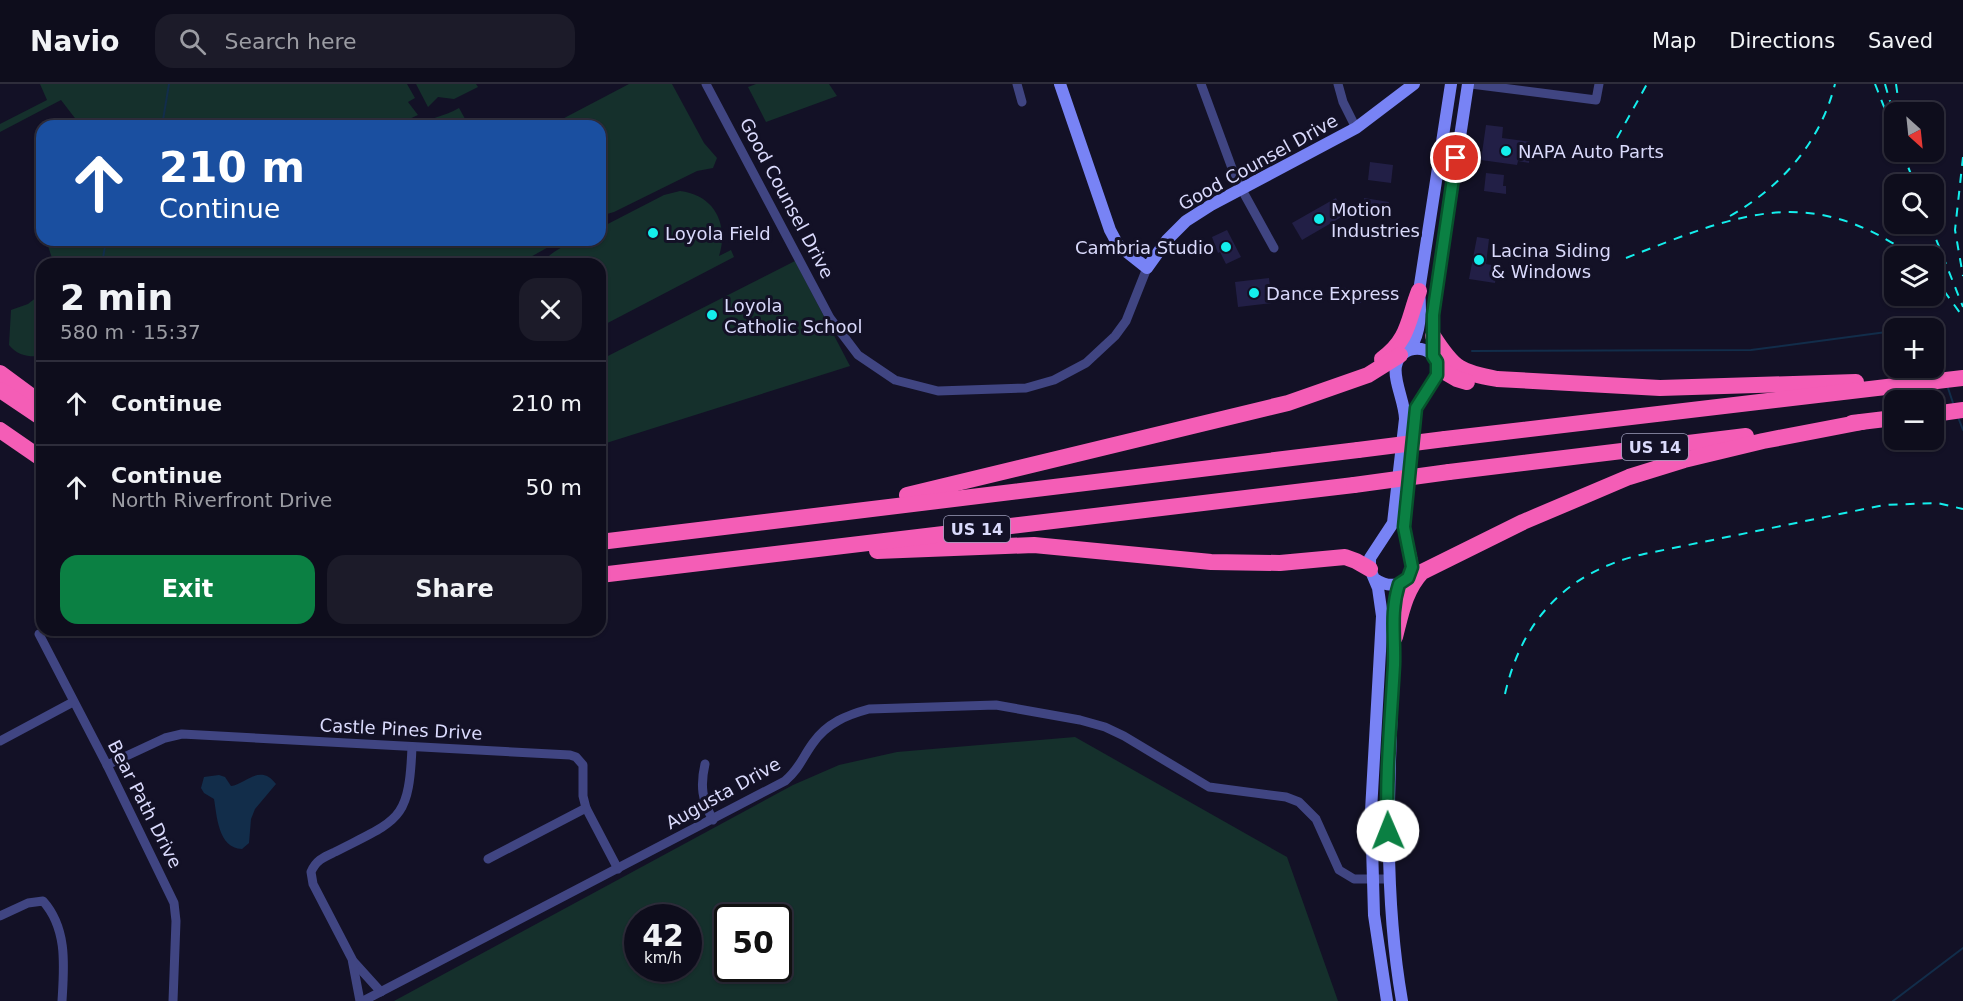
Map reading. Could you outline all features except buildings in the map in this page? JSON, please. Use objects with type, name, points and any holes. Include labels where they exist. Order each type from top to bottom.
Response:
[{"type":"highway","points":[[1339,386],[1378,362],[1395,348],[1407,331],[1419,291]]},
{"type":"highway","points":[[1433,336],[1446,357],[1457,367],[1497,380]]},
{"type":"highway","points":[[723,529],[955,485],[1288,403],[1368,375],[1405,352]]},
{"type":"highway","points":[[1435,362],[1465,382],[1497,380],[1660,388],[1851,381],[1905,385]]},
{"type":"highway","points":[[0,373],[36,400]]},
{"type":"highway","name":"US 14","points":[[606,541],[1963,378]]},
{"type":"highway","points":[[0,390],[36,414]]},
{"type":"highway","points":[[1944,413],[1963,410]]},
{"type":"highway","name":"US 14","points":[[606,574],[1884,419]]},
{"type":"highway","points":[[1395,637],[1408,579],[1513,526],[1629,477],[1741,446],[1862,422]]},
{"type":"highway","points":[[0,430],[36,455]]},
{"type":"highway","points":[[0,435],[36,456]]},
{"type":"highway","points":[[765,554],[1034,545],[1211,562],[1280,563],[1345,557],[1372,574]]},
{"type":"main road","points":[[1060,84],[1110,230],[1118,245],[1147,268]]},
{"type":"main road","name":"Good Counsel Drive","points":[[1147,268],[1167,240],[1186,221],[1356,128],[1414,84]]},
{"type":"main road","points":[[1410,408],[1395,367],[1418,332],[1421,307],[1419,291],[1451,84]]},
{"type":"main road","points":[[1372,574],[1385,585],[1408,579],[1412,564],[1399,525],[1405,431],[1410,408],[1434,381],[1433,315],[1469,84]]},
{"type":"main road","points":[[1405,352],[1421,349],[1435,362]]},
{"type":"main road","points":[[1388,1001],[1374,915],[1375,880],[1371,801],[1382,616],[1372,574],[1373,552],[1399,525]]},
{"type":"main road","points":[[1395,637],[1387,815],[1393,945],[1402,1001]]},
{"type":"street","name":"Good Counsel Drive","points":[[706,84],[830,318],[858,355],[895,380],[925,390],[951,391],[1026,387],[1054,380],[1086,363],[1115,336],[1126,321],[1147,268]]},
{"type":"street","points":[[1017,84],[1022,102]]},
{"type":"street","points":[[1201,84],[1242,189],[1274,248]]},
{"type":"street","points":[[1338,84],[1343,102],[1356,128]]},
{"type":"street","points":[[1469,84],[1596,100],[1599,84]]},
{"type":"street","name":"Bear Path Drive","points":[[40,636],[108,765],[174,903],[176,921],[173,1001]]},
{"type":"street","points":[[0,741],[73,702]]},
{"type":"street","name":"Augusta Drive","points":[[362,1001],[785,781],[798,770],[813,743],[823,732],[835,722],[849,715],[869,709],[996,705],[1105,727],[1124,736],[1209,788],[1286,797],[1303,805],[1316,819],[1339,870],[1354,879],[1375,880]]},
{"type":"street","name":"Castle Pines Drive","points":[[108,765],[139,749],[182,734],[576,757],[583,765],[583,796],[586,808],[618,869]]},
{"type":"street","points":[[362,1001],[351,959],[313,884],[311,872],[320,859],[381,828],[400,813],[410,785],[412,747]]},
{"type":"street","points":[[705,764],[701,783],[702,795],[713,819]]},
{"type":"street","points":[[488,859],[586,808]]},
{"type":"street","points":[[1375,880],[1390,879]]},
{"type":"street","points":[[0,916],[44,898],[53,916],[64,955],[62,1001]]},
{"type":"street","points":[[351,959],[381,992]]},
{"type":"green space","points":[[40,84],[407,84],[415,98],[408,102],[418,115],[407,120],[76,120],[61,100],[0,132],[0,124],[47,100]]},
{"type":"green space","points":[[416,84],[476,84],[478,87],[454,99],[438,97],[428,107]]},
{"type":"green space","points":[[629,84],[672,84],[704,143],[717,158],[713,168],[697,171],[606,214],[606,120],[560,120]]},
{"type":"green space","points":[[756,84],[829,84],[837,96],[766,122],[748,87]]},
{"type":"green space","points":[[459,108],[466,120],[427,120]]},
{"type":"green space","points":[[680,191],[702,198],[710,205],[716,213],[722,233],[719,256],[731,250],[734,257],[606,324],[606,258],[547,258],[565,246],[606,246],[606,225],[664,195]]},
{"type":"green space","points":[[48,246],[550,246],[529,258],[52,258]]},
{"type":"green space","points":[[795,261],[850,366],[606,443],[606,357]]},
{"type":"green space","points":[[36,298],[36,356],[16,352],[9,345],[11,310],[28,304]]},
{"type":"green space","points":[[1075,737],[1287,857],[1338,1001],[394,1001],[793,785],[839,765],[897,752]]},
{"type":"water","points":[[219,775],[225,777],[231,786],[259,775],[270,778],[276,784],[255,809],[251,819],[249,843],[242,849],[234,847],[223,837],[214,799],[204,793],[201,788],[204,777]]},
{"type":"waterway","points":[[163,120],[169,84]]},
{"type":"waterway","points":[[103,258],[105,246]]},
{"type":"waterway","points":[[1472,351],[1751,350],[1884,332]]},
{"type":"waterway","points":[[1947,385],[1954,406]]},
{"type":"waterway","points":[[1958,417],[1963,430]]},
{"type":"waterway","points":[[1893,1001],[1963,948]]},
{"type":"railway","points":[[1617,138],[1647,84]]},
{"type":"railway","points":[[1730,216],[1766,191],[1796,161],[1820,125],[1835,84]]},
{"type":"railway","points":[[1875,84],[1884,107]]},
{"type":"railway","points":[[1885,84],[1890,102]]},
{"type":"railway","points":[[1896,84],[1899,102]]},
{"type":"railway","points":[[1963,157],[1955,230],[1963,276]]},
{"type":"railway","points":[[1906,162],[1911,174]]},
{"type":"railway","points":[[1626,258],[1701,229],[1736,219],[1770,213],[1804,213],[1838,219],[1874,233],[1895,246]]},
{"type":"railway","points":[[1934,234],[1963,307]]},
{"type":"railway","points":[[1944,291],[1963,317]]},
{"type":"railway","points":[[1505,694],[1523,643],[1536,621],[1552,602],[1593,572],[1617,562],[1644,554],[1884,505],[1937,503],[1963,509]]},
{"type":"place","name":"NAPA Auto Parts","points":[[1506,151]]},
{"type":"place","name":"Motion Industries","points":[[1319,219]]},
{"type":"place","name":"Loyola Field","points":[[653,233]]},
{"type":"place","name":"Cambria Studio","points":[[1226,247]]},
{"type":"place","name":"Lacina Siding & Windows","points":[[1479,260]]},
{"type":"place","name":"Dance Express","points":[[1254,293]]},
{"type":"place","name":"Loyola Catholic School","points":[[712,315]]},
{"type":"route","points":[[1388,831],[1395,637],[1394,600],[1399,584],[1408,578],[1412,567],[1404,527],[1416,408],[1437,375],[1437,362],[1433,356],[1433,315],[1456,158]]}]
